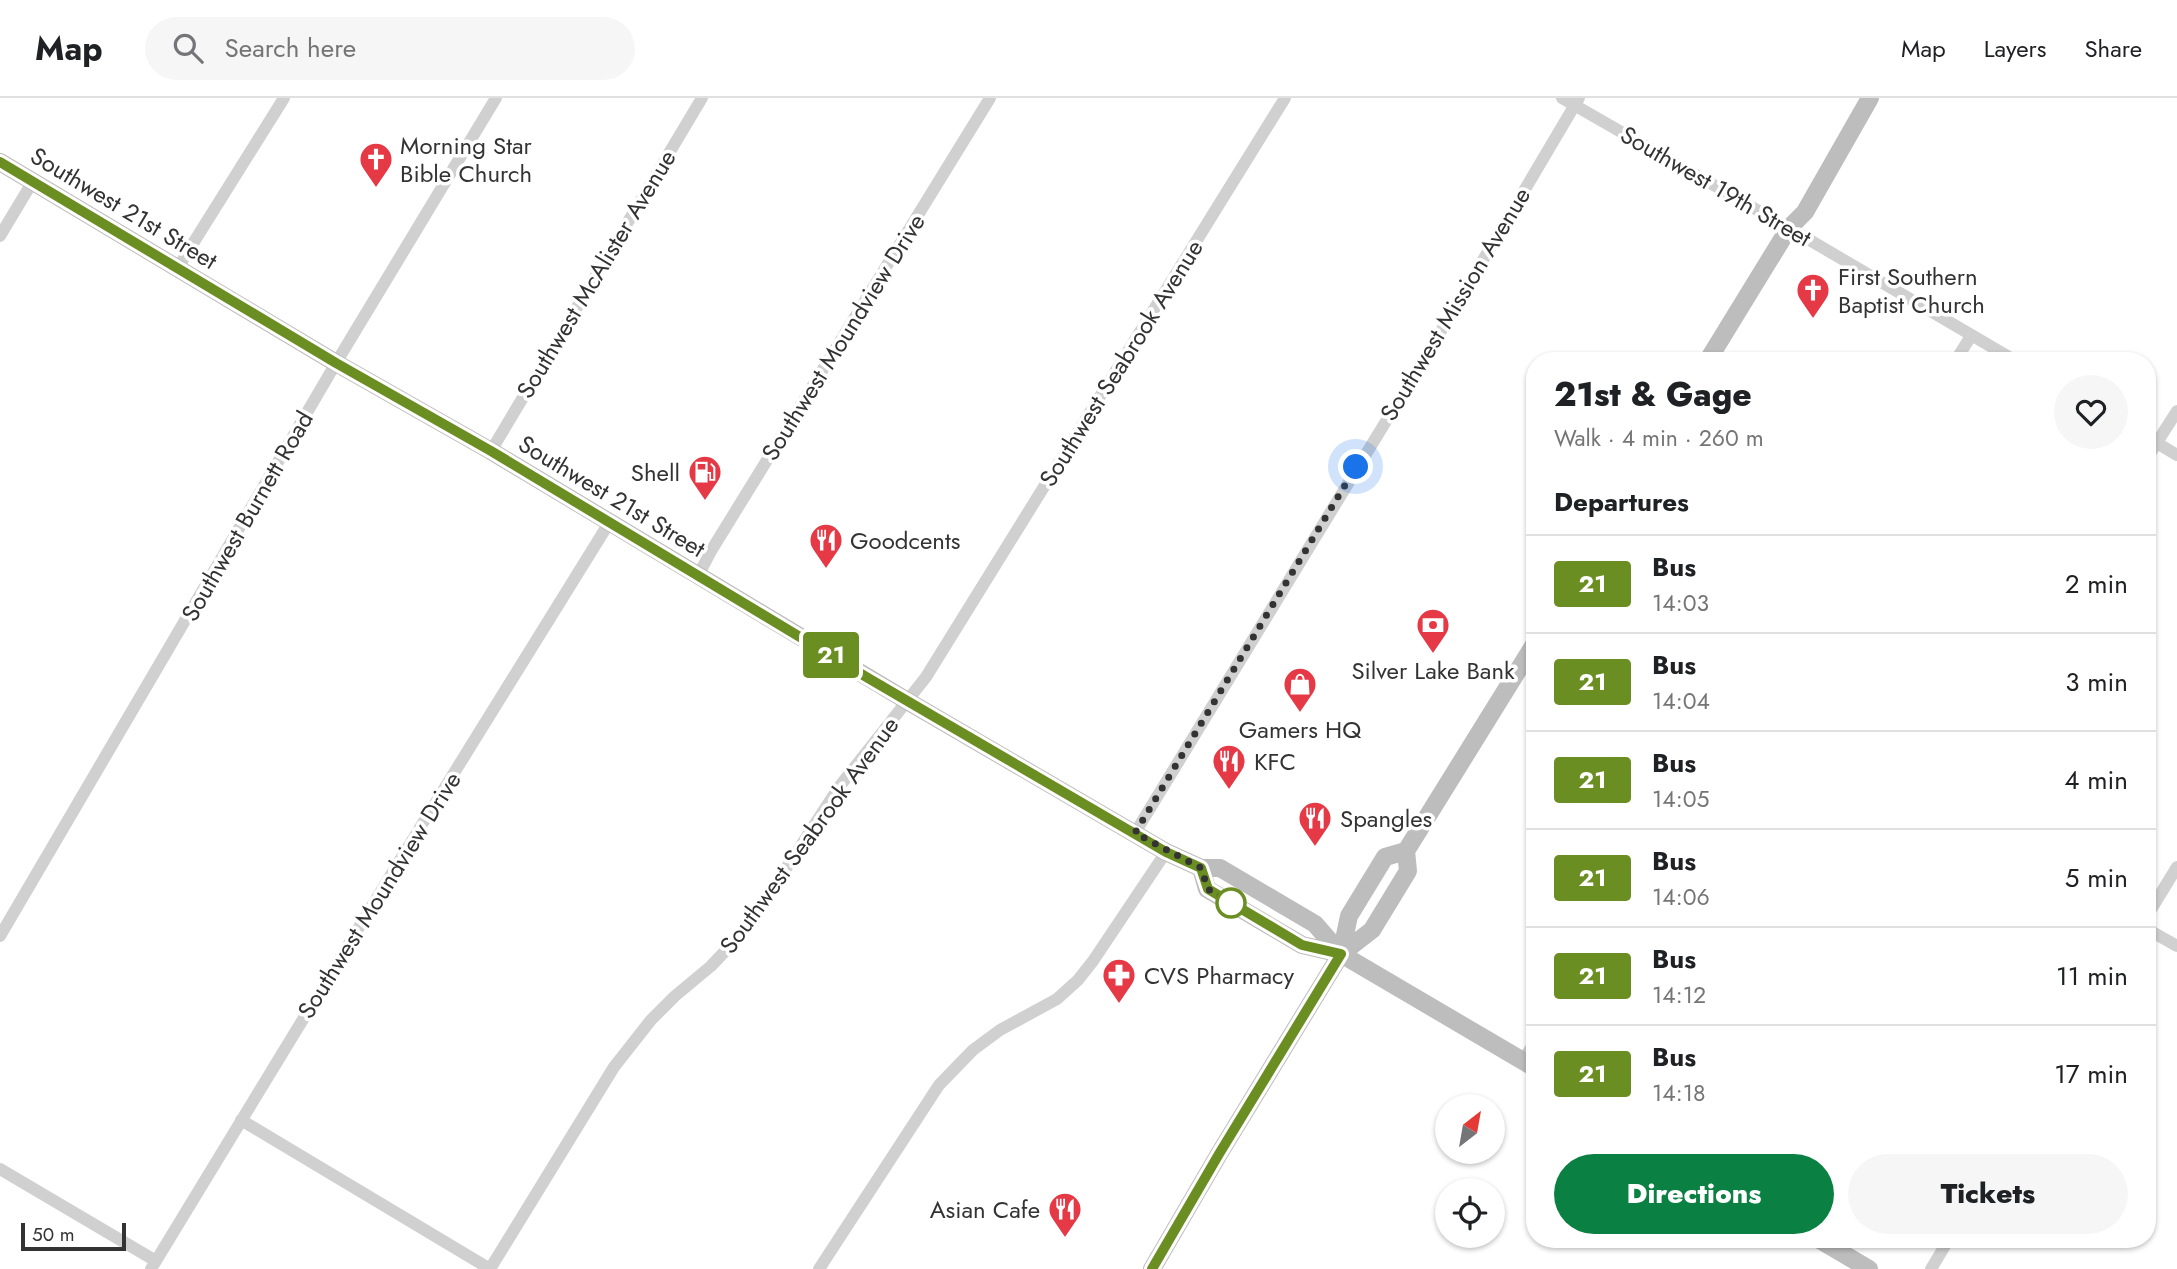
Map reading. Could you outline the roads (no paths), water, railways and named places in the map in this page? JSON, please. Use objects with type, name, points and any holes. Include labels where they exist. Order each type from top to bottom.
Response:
[{"type":"main road","points":[[1713,352],[1789,228],[1805,212],[1870,98]]},
{"type":"main road","name":"Southwest 21st Street","points":[[0,162],[1166,852],[1201,868],[1220,868],[1315,924],[1341,954]]},
{"type":"main road","points":[[1341,954],[1372,930],[1408,871],[1406,851],[1526,658]]},
{"type":"main road","points":[[1152,1269],[1341,954],[1349,916],[1385,858],[1406,851]]},
{"type":"main road","name":"Southwest 21st Street","points":[[1201,868],[1208,889],[1302,945],[1341,954],[1526,1062]]},
{"type":"main road","points":[[1833,1248],[1869,1269]]},
{"type":"street","points":[[177,268],[284,98]]},
{"type":"street","name":"Southwest Burnett Road","points":[[0,936],[336,363],[496,98]]},
{"type":"street","name":"Southwest McAlister Avenue","points":[[491,451],[702,98]]},
{"type":"street","name":"Southwest Moundview Drive","points":[[698,576],[990,98]]},
{"type":"street","name":"Southwest Seabrook Avenue","points":[[490,1269],[620,1059],[651,1020],[711,966],[748,927],[846,777],[909,702],[1285,98]]},
{"type":"street","name":"Southwest 19th Street","points":[[1562,98],[1577,102],[2000,352]]},
{"type":"street","name":"Southwest Mission Avenue","points":[[1135,833],[1441,331],[1577,102]]},
{"type":"street","points":[[0,236],[33,181]]},
{"type":"street","points":[[1961,352],[1971,336]]},
{"type":"street","points":[[2156,435],[2177,411]]},
{"type":"street","points":[[2156,442],[2177,454]]},
{"type":"street","name":"Southwest Moundview Drive","points":[[153,1265],[609,523]]},
{"type":"street","points":[[819,1269],[939,1085],[973,1050],[1000,1030],[1057,999],[1078,981],[1166,852]]},
{"type":"street","points":[[2156,901],[2177,867]]},
{"type":"street","points":[[2156,934],[2177,946]]},
{"type":"street","points":[[241,1119],[490,1269]]},
{"type":"street","points":[[0,1169],[153,1265]]},
{"type":"street","points":[[1931,1269],[1944,1248]]},
{"type":"place","name":"Morning Star Bible Church","points":[[376,189]]},
{"type":"place","name":"First Southern Baptist Church","points":[[1813,320]]},
{"type":"place","name":"Shell","points":[[705,502]]},
{"type":"place","name":"Goodcents","points":[[826,570]]},
{"type":"place","name":"Silver Lake Bank","points":[[1433,655]]},
{"type":"place","name":"Gamers HQ","points":[[1300,714]]},
{"type":"place","name":"KFC","points":[[1229,791]]},
{"type":"place","name":"Spangles","points":[[1315,848]]},
{"type":"place","name":"CVS Pharmacy","points":[[1119,1005]]},
{"type":"place","name":"Asian Cafe","points":[[1065,1239]]}]
